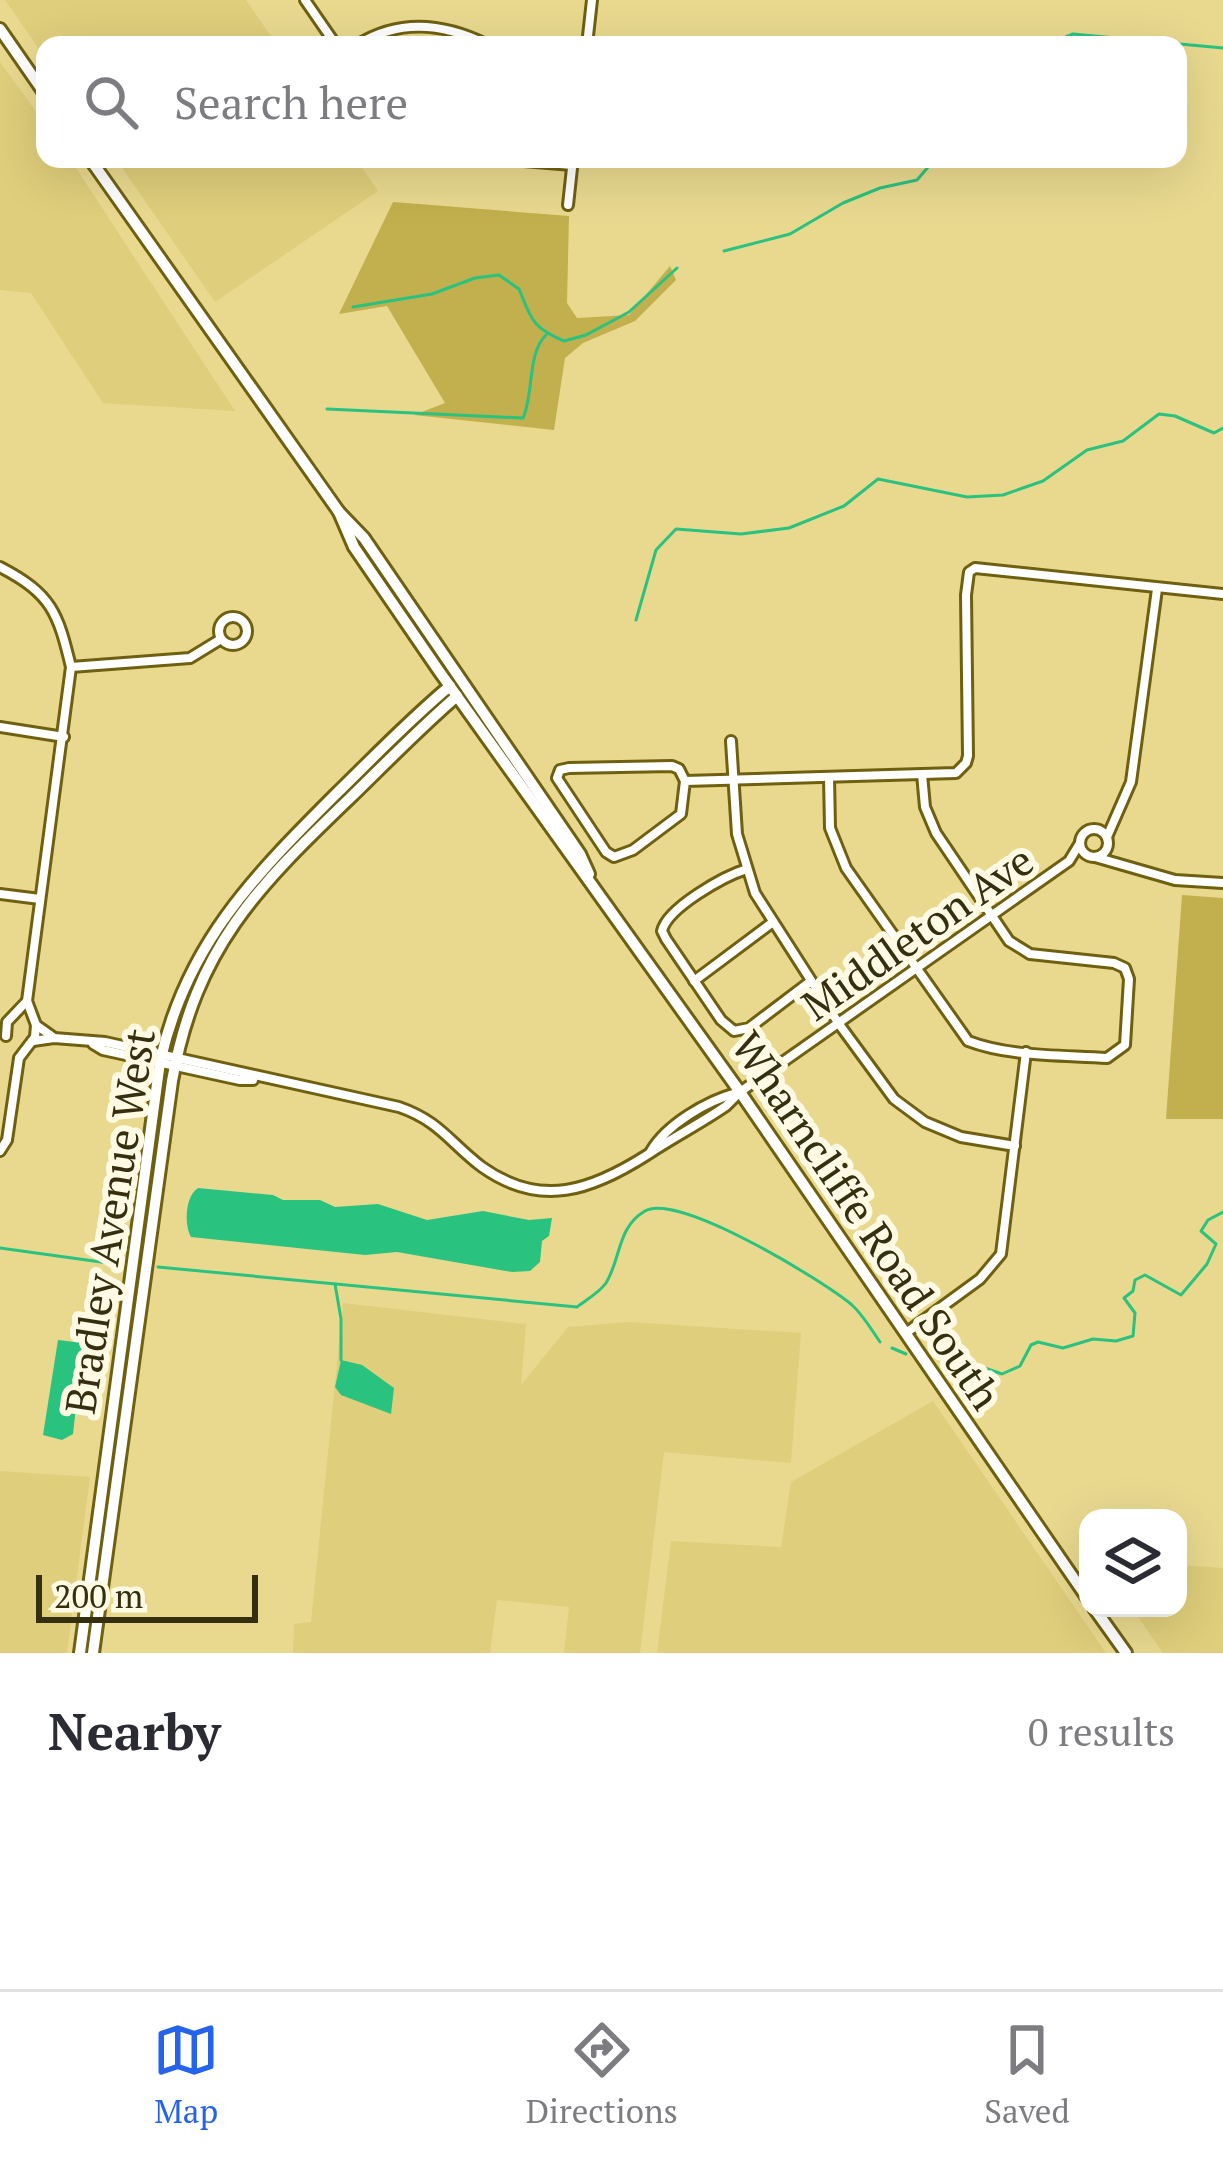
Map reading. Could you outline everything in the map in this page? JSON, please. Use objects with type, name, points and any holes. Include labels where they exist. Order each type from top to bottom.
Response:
[{"type":"main road","points":[[0,29],[36,81]]},
{"type":"main road","name":"Wharncliffe Road South","points":[[96,168],[339,512],[364,538],[580,854],[591,879],[1079,1586]]},
{"type":"main road","name":"Wharncliffe Road South","points":[[339,512],[354,547],[572,861],[591,879]]},
{"type":"main road","name":"Bradley Avenue West","points":[[80,1653],[161,1058],[183,990],[222,916],[264,866],[453,691]]},
{"type":"main road","name":"Bradley Avenue West","points":[[93,1653],[175,1061],[195,994],[238,913],[453,691]]},
{"type":"main road","points":[[1100,1617],[1126,1653]]},
{"type":"street","points":[[305,0],[330,36]]},
{"type":"street","points":[[588,36],[592,0]]},
{"type":"street","points":[[371,36],[398,26],[470,36]]},
{"type":"street","points":[[568,206],[572,168]]},
{"type":"street","points":[[685,781],[956,773],[966,763],[969,572],[982,566],[1223,594]]},
{"type":"street","points":[[0,567],[27,581],[59,618],[71,667],[27,1000],[34,1022],[30,1043],[19,1058],[8,1131],[0,1150]]},
{"type":"street","points":[[1093,857],[1107,842],[1113,817],[1131,782],[1157,589]]},
{"type":"street","points":[[71,667],[190,658],[220,639]]},
{"type":"street","points":[[0,728],[64,736]]},
{"type":"street","points":[[731,741],[736,834],[755,893],[839,1024],[894,1099],[925,1122],[961,1137],[1015,1146]]},
{"type":"street","points":[[672,766],[685,781],[681,814],[633,850],[614,857],[556,778],[560,770],[569,768],[672,766]]},
{"type":"street","points":[[829,777],[830,828],[846,868],[968,1041],[1026,1052],[1107,1058],[1117,1054],[1125,1045],[1129,979],[1124,968],[1030,954],[1010,940],[936,833],[925,807],[922,774]]},
{"type":"street","points":[[1069,861],[1083,834],[1113,817]]},
{"type":"street","points":[[1096,829],[1114,861]]},
{"type":"street","points":[[1080,843],[1093,857]]},
{"type":"street","points":[[1069,861],[1093,857],[1174,880],[1223,883]]},
{"type":"street","name":"Middleton Ave","points":[[54,1038],[105,1042],[240,1081],[260,1079],[407,1110],[442,1128],[489,1172],[534,1189],[592,1186],[680,1138],[1069,861]]},
{"type":"street","points":[[747,869],[728,874],[662,925],[666,939],[727,1028],[740,1032],[811,981]]},
{"type":"street","points":[[0,894],[40,899]]},
{"type":"street","points":[[694,981],[773,922]]},
{"type":"street","points":[[19,1058],[6,1037],[8,1019],[27,1000]]},
{"type":"street","points":[[8,1019],[25,1015],[54,1038]]},
{"type":"street","points":[[6,1037],[30,1043],[54,1038]]},
{"type":"street","points":[[905,1334],[980,1279],[1001,1254],[1026,1052]]},
{"type":"shaded area","points":[[5,0],[246,0],[271,36],[36,36],[36,45]]},
{"type":"shaded area","points":[[0,62],[36,112],[36,168],[76,168],[235,411],[103,403],[31,293],[0,290]]},
{"type":"shaded area","points":[[122,168],[362,168],[378,191],[215,302]]},
{"type":"shaded area","points":[[393,202],[569,216],[567,303],[577,318],[629,315],[670,266],[676,280],[635,321],[583,343],[565,358],[554,430],[414,415],[445,403],[387,306],[339,314]]},
{"type":"shaded area","points":[[1182,895],[1223,898],[1223,1119],[1166,1119]]},
{"type":"shaded area","points":[[198,1188],[283,1200],[320,1200],[335,1207],[378,1204],[427,1220],[483,1211],[529,1220],[552,1218],[540,1262],[530,1271],[512,1272],[397,1252],[365,1255],[191,1237],[187,1211]]},
{"type":"shaded area","points":[[343,1303],[526,1324],[521,1385],[568,1327],[629,1322],[801,1333],[791,1463],[664,1452],[640,1653],[564,1653],[569,1607],[497,1600],[490,1653],[293,1653],[294,1624],[311,1622]]},
{"type":"shaded area","points":[[58,1340],[83,1343],[73,1434],[62,1440],[43,1435]]},
{"type":"shaded area","points":[[341,1360],[362,1365],[394,1388],[391,1414],[341,1395],[335,1387]]},
{"type":"shaded area","points":[[933,1401],[1106,1653],[657,1653],[671,1541],[781,1547],[791,1482]]},
{"type":"shaded area","points":[[0,1471],[90,1477],[67,1653],[0,1653]]},
{"type":"shaded area","points":[[1187,1566],[1223,1568],[1223,1653],[1163,1653],[1138,1617],[1187,1617]]},
{"type":"waterway","points":[[1068,36],[1094,36]]},
{"type":"waterway","points":[[1187,45],[1223,48]]},
{"type":"waterway","points":[[724,251],[790,234],[843,203],[917,180],[927,168]]},
{"type":"waterway","points":[[353,307],[432,294],[475,278],[499,275],[519,289],[538,326],[564,341],[629,312],[677,268]]},
{"type":"waterway","points":[[327,409],[523,418],[536,352],[546,335]]},
{"type":"waterway","points":[[636,620],[656,550],[676,529],[741,534],[789,528],[844,506],[878,479],[967,497],[1003,495],[1043,481],[1087,450],[1123,441],[1159,414],[1214,433],[1223,428]]},
{"type":"waterway","points":[[158,1267],[577,1307],[606,1283],[629,1226],[645,1211],[662,1209],[717,1226],[812,1277],[852,1305],[880,1342]]},
{"type":"waterway","points":[[943,1371],[961,1380],[979,1366],[1002,1374],[1020,1366],[1031,1345],[1038,1342],[1063,1348],[1093,1339],[1116,1341],[1133,1336],[1135,1313],[1124,1298],[1133,1291],[1135,1280],[1145,1275],[1181,1295],[1207,1264],[1216,1244],[1201,1231],[1208,1220],[1223,1212]]},
{"type":"waterway","points":[[0,1248],[108,1263]]},
{"type":"waterway","points":[[335,1284],[341,1360]]},
{"type":"waterway","points":[[892,1348],[906,1354]]}]
